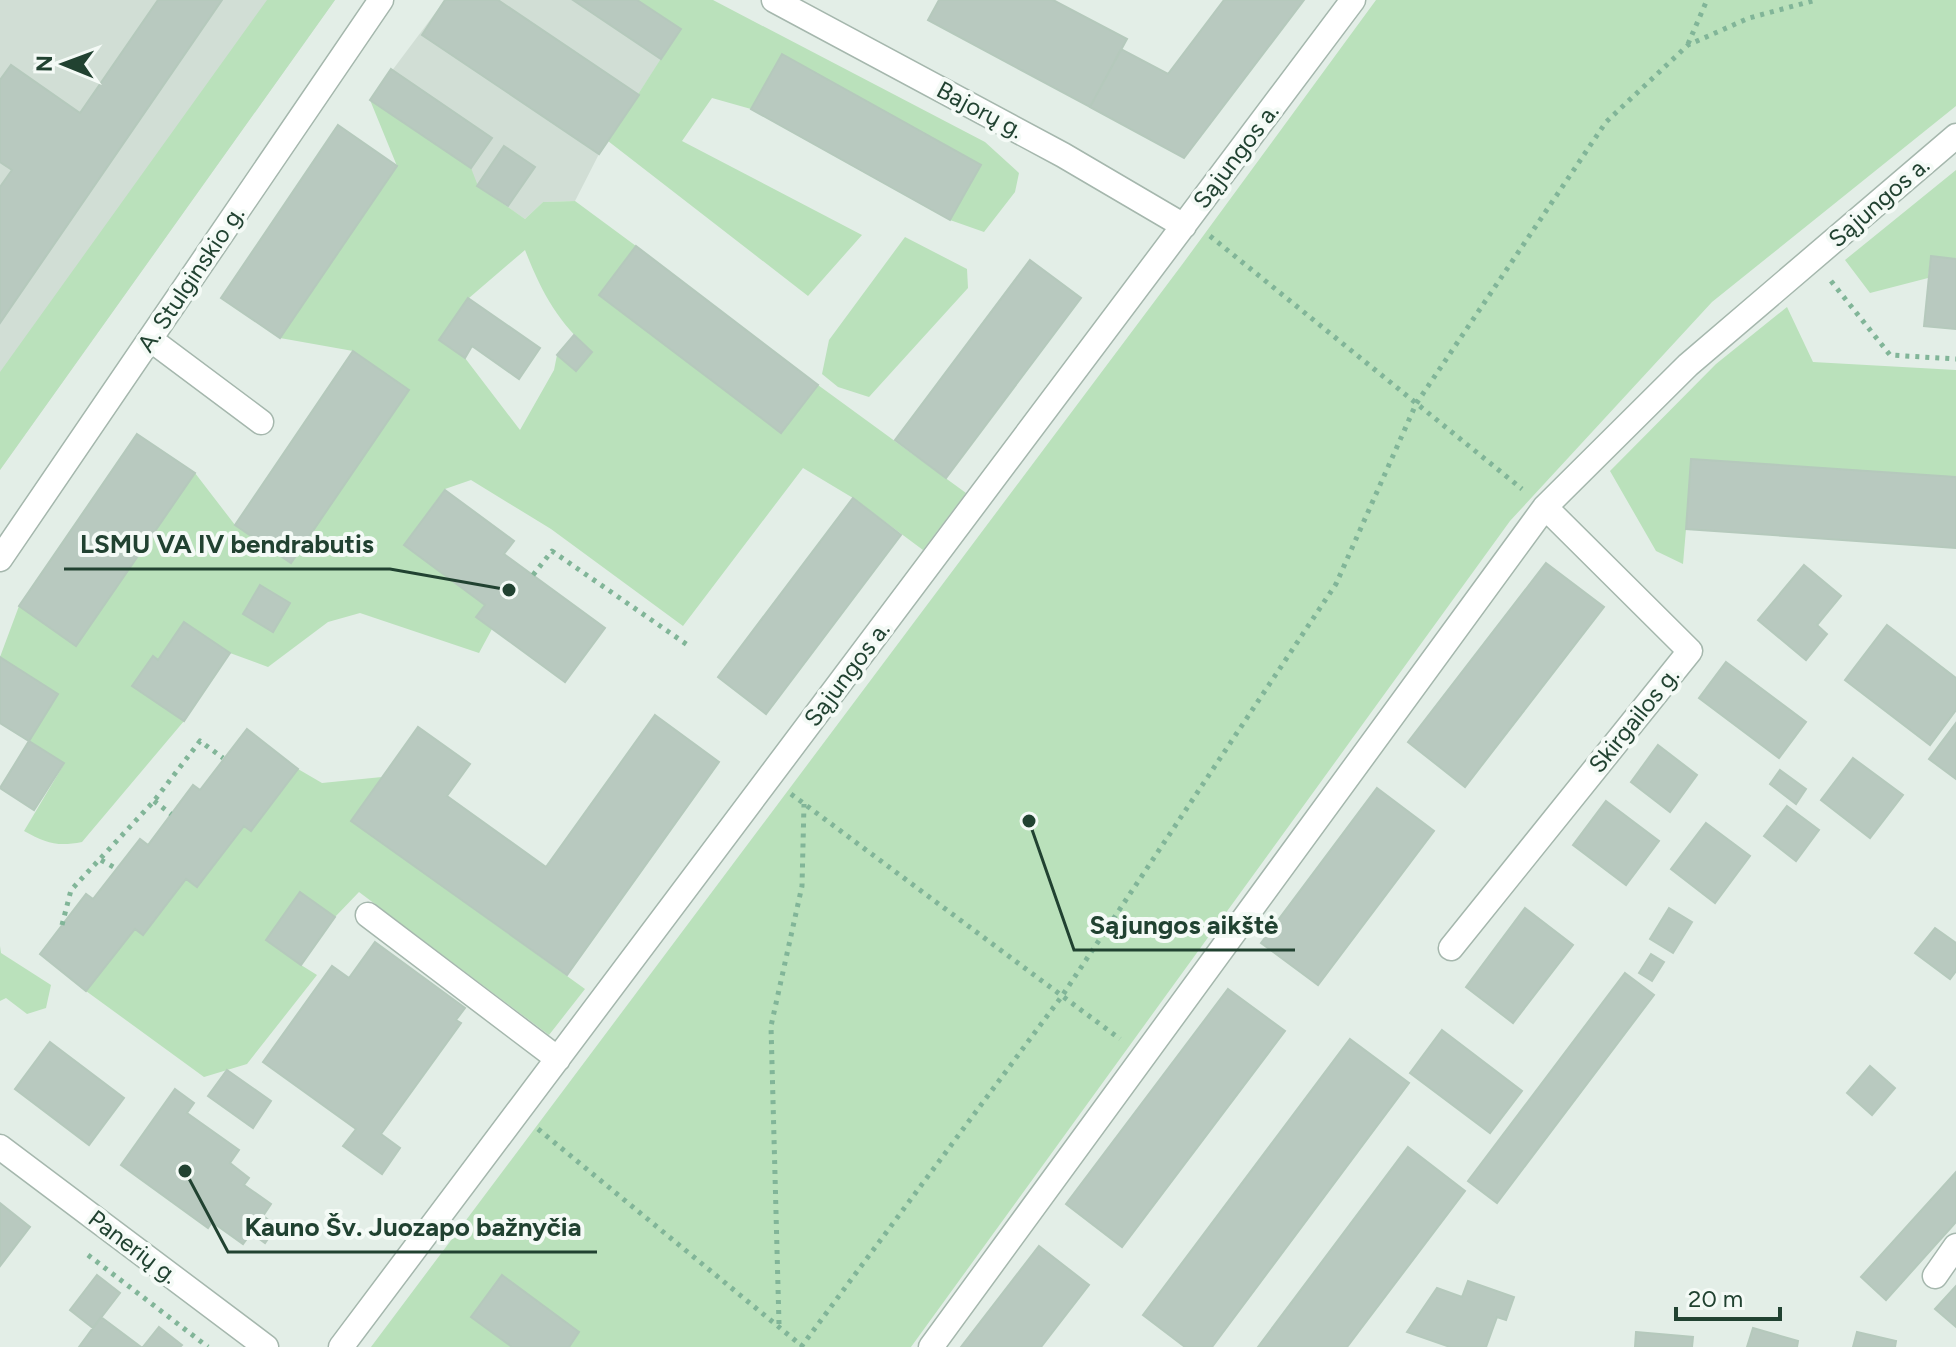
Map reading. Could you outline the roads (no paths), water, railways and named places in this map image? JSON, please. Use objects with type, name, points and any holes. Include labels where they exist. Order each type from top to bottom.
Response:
[{"type":"street","name":"A. Stulginskio g.","points":[[0,559],[381,0]]},
{"type":"street","name":"Bajorų g.","points":[[774,0],[1063,155],[1184,226]]},
{"type":"street","name":"Sąjungos a.","points":[[341,1347],[1353,0]]},
{"type":"street","name":"Sąjungos a.","points":[[931,1347],[1545,507],[1688,365],[1956,136]]},
{"type":"street","points":[[150,339],[261,422]]},
{"type":"street","name":"Skirgailos g.","points":[[1451,948],[1690,651],[1545,507]]},
{"type":"street","points":[[368,915],[558,1059]]},
{"type":"street","name":"Panerių g.","points":[[0,1147],[266,1347]]},
{"type":"street","points":[[1935,1276],[1956,1246]]},
{"type":"place","name":"LSMU VA IV bendrabutis","points":[[509,590]]},
{"type":"place","name":"Sąjungos aikštė","points":[[1029,821]]},
{"type":"place","name":"Kauno Šv. Juozapo bažnyčia","points":[[185,1171]]}]
